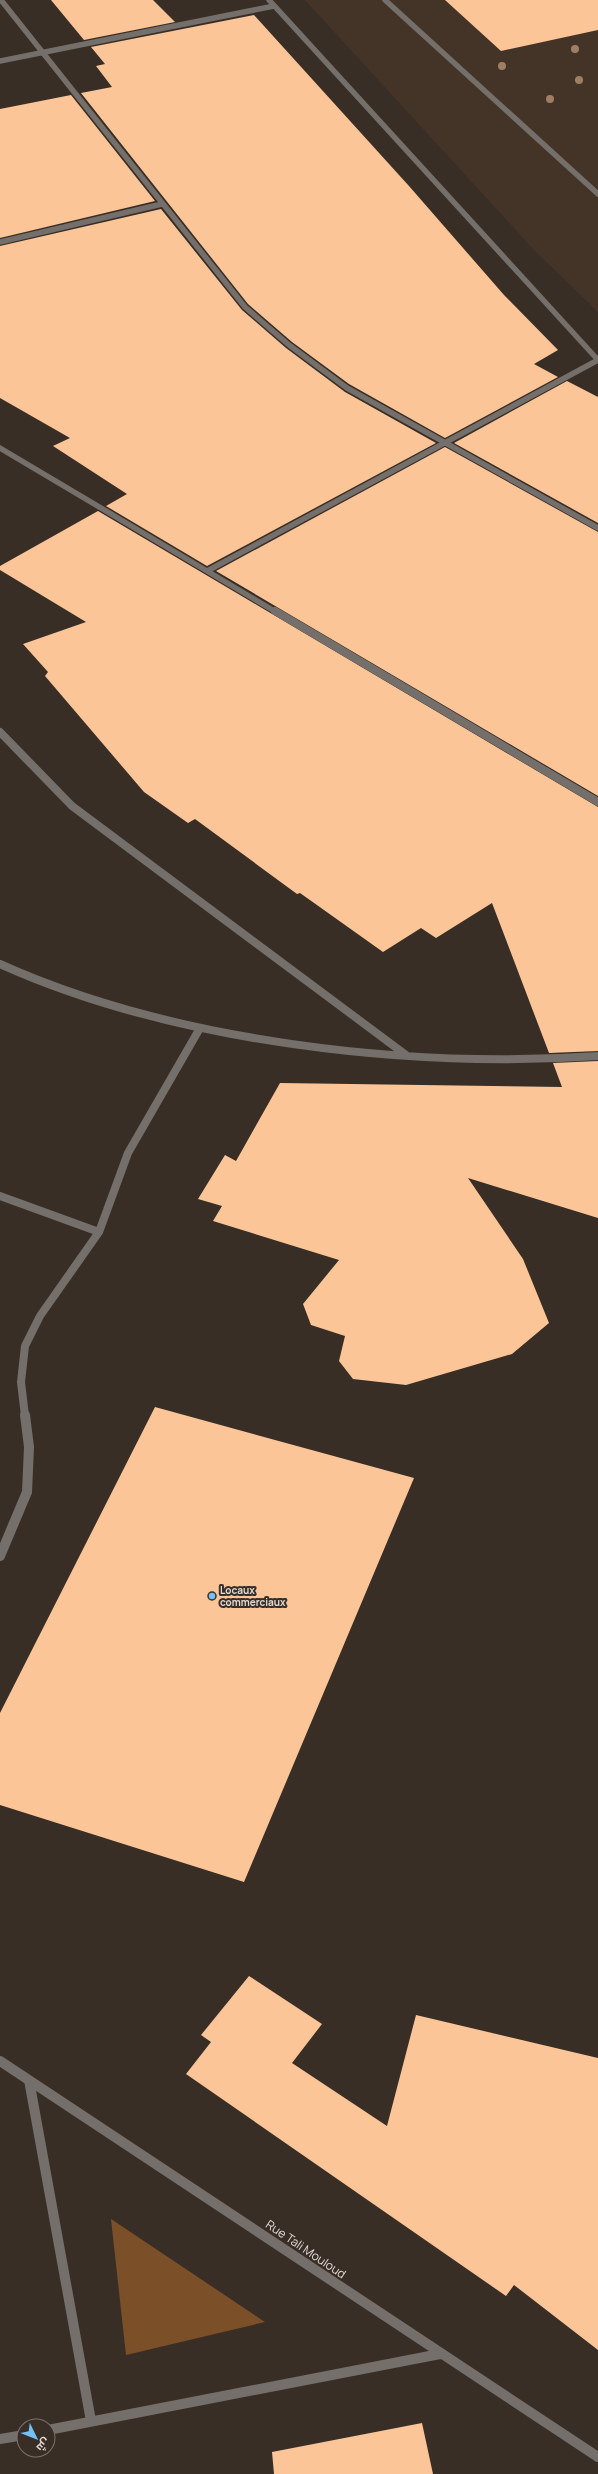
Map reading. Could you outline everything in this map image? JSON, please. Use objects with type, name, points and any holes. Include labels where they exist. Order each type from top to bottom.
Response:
[{"type":"street","points":[[1,0],[162,204],[245,306],[289,345],[347,388],[444,444],[598,528]]},
{"type":"street","points":[[209,570],[598,360],[269,0]]},
{"type":"street","points":[[385,0],[598,194]]},
{"type":"street","points":[[0,61],[274,6]]},
{"type":"street","points":[[0,242],[162,204]]},
{"type":"street","points":[[0,448],[209,570],[598,802]]},
{"type":"street","points":[[0,732],[72,806],[406,1056]]},
{"type":"street","points":[[0,964],[67,991],[200,1028],[303,1046],[406,1056],[491,1058],[598,1056]]},
{"type":"street","points":[[0,1556],[27,1492],[29,1447],[21,1382],[25,1346],[40,1316],[99,1232],[128,1153],[200,1028]]},
{"type":"street","points":[[0,1196],[99,1232]]},
{"type":"street","name":"Rue Tali Mouloud","points":[[0,2061],[440,2354],[598,2457]]},
{"type":"street","points":[[29,2080],[91,2421]]},
{"type":"street","points":[[56,2428],[440,2354]]},
{"type":"street","points":[[0,2440],[16,2437]]},
{"type":"shaded area","points":[[305,0],[598,0],[598,312],[534,250]]},
{"type":"shaded area","points":[[111,2219],[265,2322],[126,2355]]},
{"type":"building","points":[[51,0],[153,0],[175,22],[84,40]]},
{"type":"building","points":[[445,0],[598,0],[598,30],[501,51]]},
{"type":"building","points":[[254,15],[409,186],[504,295],[558,350],[534,364],[558,377],[445,438],[349,384],[292,342],[248,304],[81,93],[112,87],[96,66],[105,64],[91,47]]},
{"type":"building","points":[[71,95],[155,201],[0,238],[0,109]]},
{"type":"building","points":[[161,209],[242,310],[286,348],[345,392],[436,443],[207,566],[106,506],[127,494],[53,446],[70,438],[0,398],[0,246]]},
{"type":"building","points":[[567,381],[598,397],[598,523],[454,443]]},
{"type":"building","points":[[445,447],[598,532],[598,796],[216,571]]},
{"type":"building","points":[[98,511],[598,807],[598,1051],[549,1053],[492,903],[436,938],[421,928],[383,952],[300,893],[297,894],[195,819],[188,823],[144,792],[45,676],[48,672],[23,644],[86,622],[0,570],[0,566]]},
{"type":"building","points":[[598,1061],[598,1218],[468,1178],[523,1259],[549,1323],[512,1354],[406,1385],[353,1379],[339,1361],[345,1336],[311,1325],[303,1304],[339,1260],[213,1221],[222,1206],[198,1199],[225,1155],[236,1161],[280,1083],[562,1087],[553,1063]]},
{"type":"building","name":"Locaux commerciaux","points":[[155,1407],[414,1478],[244,1882],[0,1805],[0,1713]]},
{"type":"building","points":[[249,1976],[322,2024],[292,2063],[387,2126],[416,2015],[598,2058],[598,2350],[514,2285],[506,2296],[186,2074],[211,2042],[201,2035]]},
{"type":"building","points":[[422,2423],[433,2474],[274,2474],[272,2452]]},
{"type":"place","name":"Locaux commerciaux","points":[[212,1596]]}]
